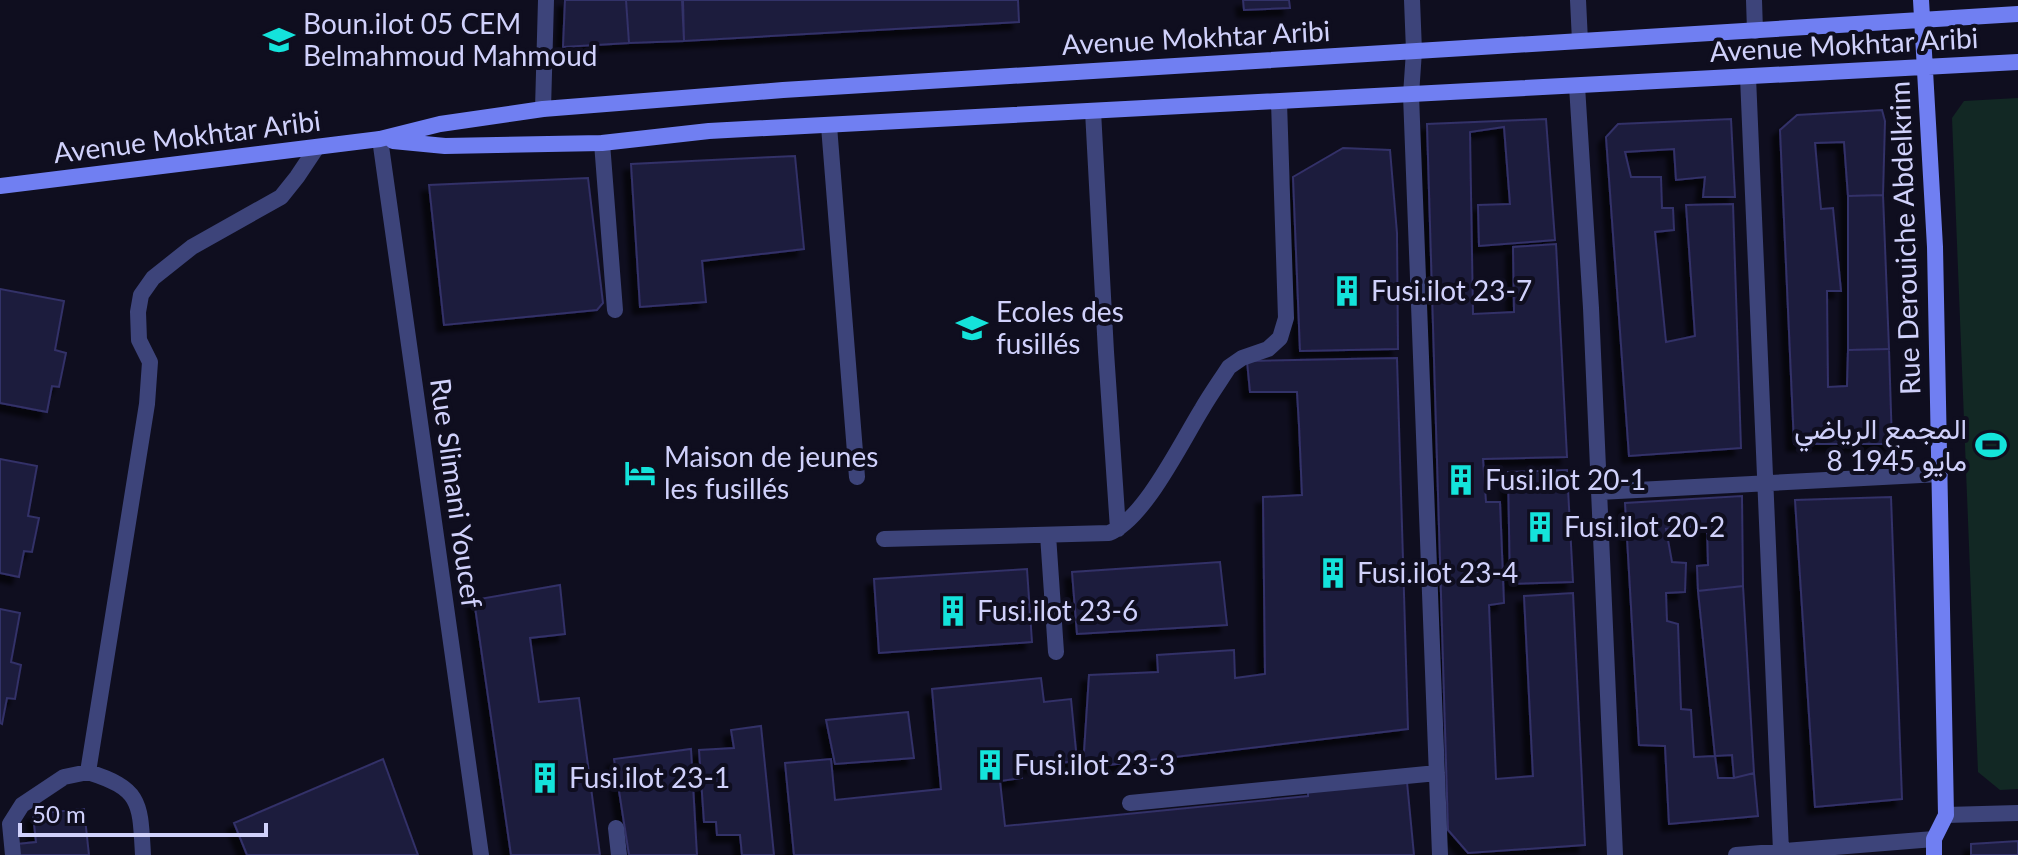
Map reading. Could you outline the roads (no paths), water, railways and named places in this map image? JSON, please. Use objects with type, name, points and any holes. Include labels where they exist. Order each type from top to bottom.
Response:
[{"type":"main road","name":"Rue Derouiche Abdelkrim","points":[[1921,0],[1935,247],[1946,815],[1934,847]]},
{"type":"main road","name":"Avenue Mokhtar Aribi","points":[[0,186],[380,139],[440,124],[543,109],[783,90],[2018,14]]},
{"type":"main road","name":"Avenue Mokhtar Aribi","points":[[380,139],[445,146],[602,143],[709,131],[2018,62]]},
{"type":"street","points":[[543,109],[546,0]]},
{"type":"street","points":[[1412,0],[1414,51],[1411,95],[1440,855]]},
{"type":"street","points":[[1578,0],[1580,41]]},
{"type":"street","points":[[1754,0],[1755,31]]},
{"type":"street","points":[[1748,77],[1781,851]]},
{"type":"street","points":[[1577,86],[1591,308],[1615,855]]},
{"type":"street","points":[[884,539],[1109,533],[1131,518],[1163,476],[1229,367],[1242,358],[1268,349],[1280,338],[1286,318],[1279,102]]},
{"type":"street","points":[[1093,111],[1118,529]]},
{"type":"street","points":[[829,126],[857,477]]},
{"type":"street","name":"Rue Slimani Youcef","points":[[380,139],[481,855]]},
{"type":"street","points":[[602,143],[615,310]]},
{"type":"street","points":[[88,772],[147,404],[150,362],[139,340],[141,295],[153,278],[192,247],[281,197],[317,147]]},
{"type":"street","points":[[1599,492],[1940,474]]},
{"type":"street","points":[[1048,535],[1056,652]]},
{"type":"street","points":[[13,855],[10,824],[22,805],[64,777],[88,772],[128,790],[140,811],[143,855]]},
{"type":"street","points":[[1130,803],[1437,773]]},
{"type":"street","points":[[1946,815],[2018,813]]},
{"type":"street","points":[[616,828],[619,855]]},
{"type":"street","points":[[1736,855],[1934,847]]},
{"type":"place","name":"Boun.ilot 05 CEM Belmahmoud Mahmoud","points":[[279,40]]},
{"type":"place","name":"Fusi.ilot 23-7","points":[[1347,291]]},
{"type":"place","name":"Ecoles des fusillés","points":[[972,328]]},
{"type":"place","name":"المجمع الرياضي 8 مايو 1945","points":[[1991,445]]},
{"type":"place","name":"Maison de jeunes les fusillés","points":[[640,473]]},
{"type":"place","name":"Fusi.ilot 20-1","points":[[1461,480]]},
{"type":"place","name":"Fusi.ilot 20-2","points":[[1540,527]]},
{"type":"place","name":"Fusi.ilot 23-4","points":[[1333,573]]},
{"type":"place","name":"Fusi.ilot 23-6","points":[[953,611]]},
{"type":"place","name":"Fusi.ilot 23-3","points":[[990,765]]},
{"type":"place","name":"Fusi.ilot 23-1","points":[[545,778]]}]
